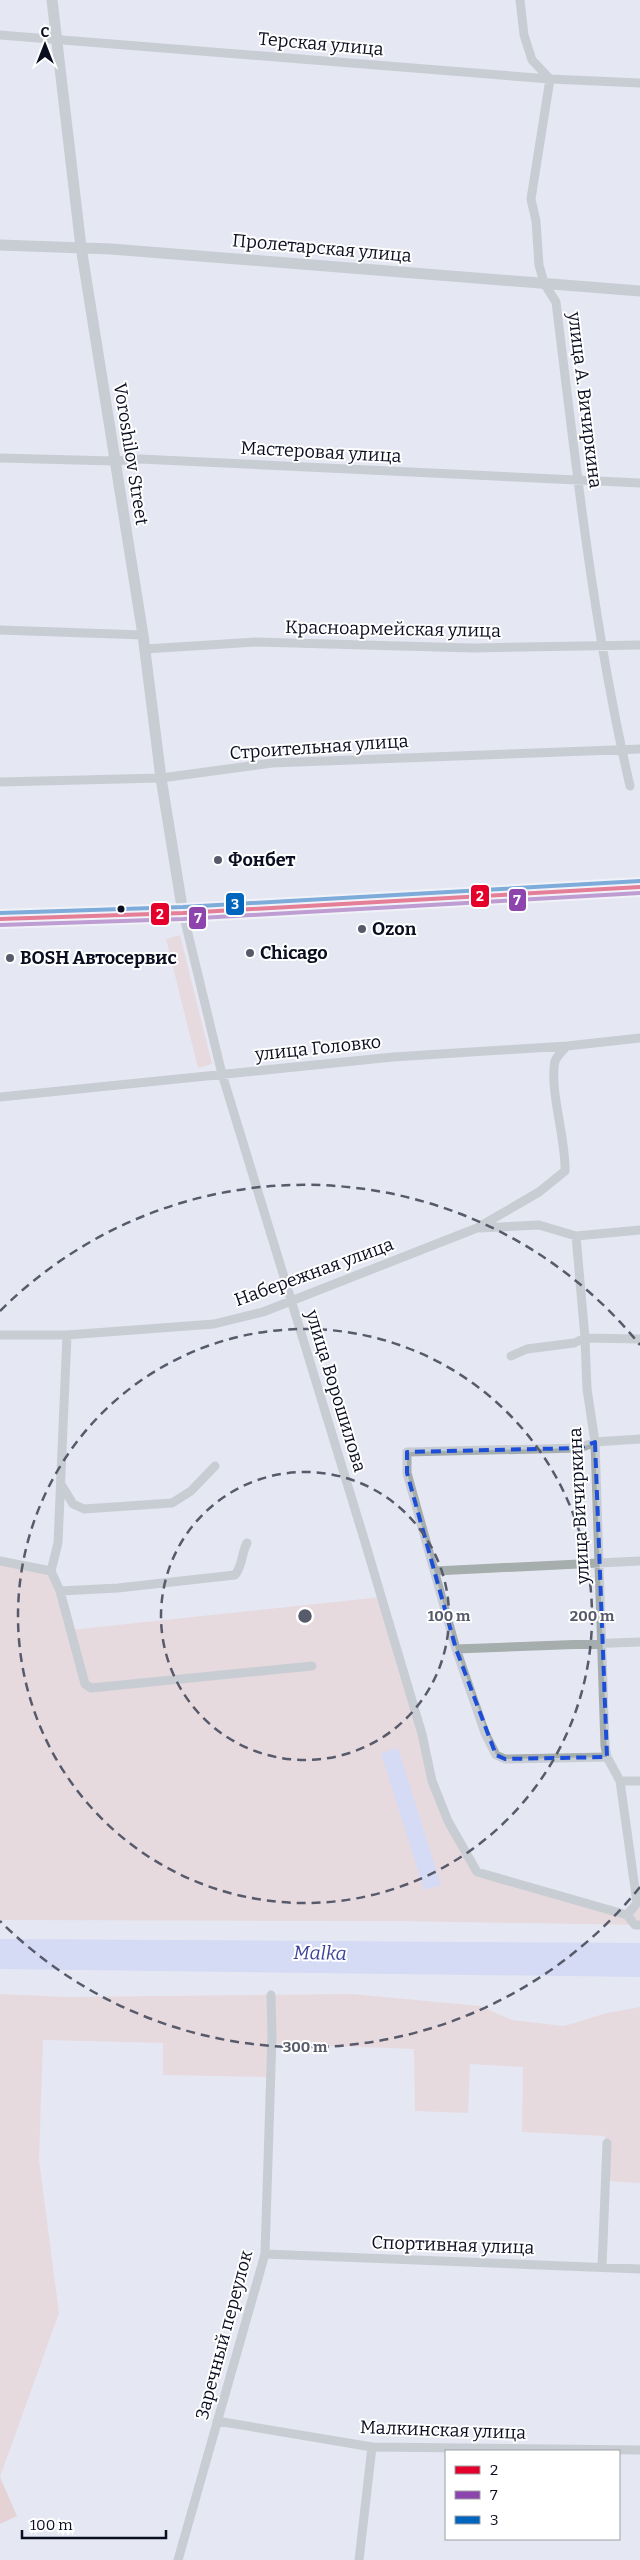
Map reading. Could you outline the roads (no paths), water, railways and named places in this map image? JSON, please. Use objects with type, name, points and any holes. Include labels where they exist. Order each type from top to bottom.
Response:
[{"type":"main road","name":"Voroshilov Street","points":[[52,0],[54,40],[81,247],[143,635],[161,778],[183,913]]},
{"type":"main road","name":"Пролетарская улица","points":[[0,244],[81,247],[640,291]]},
{"type":"main road","points":[[0,919],[183,913],[640,886]]},
{"type":"street","points":[[520,0],[524,35],[532,60],[550,79]]},
{"type":"street","name":"Терская улица","points":[[0,35],[550,79],[640,83]]},
{"type":"street","name":"улица А. Вичиркина","points":[[550,79],[531,198],[536,221],[539,265],[544,284],[556,302],[578,481],[603,647],[630,786]]},
{"type":"street","name":"Мастеровая улица","points":[[0,458],[114,461],[140,459],[640,483]]},
{"type":"street","points":[[0,630],[143,635]]},
{"type":"street","name":"Красноармейская улица","points":[[145,649],[256,642],[473,648],[640,645]]},
{"type":"street","name":"Строительная улица","points":[[0,782],[161,778],[272,763],[520,752],[622,751],[640,749]]},
{"type":"street","name":"улица Ворошилова","points":[[183,913],[222,1074],[422,1734],[432,1781],[448,1821],[478,1872],[627,1916]]},
{"type":"street","name":"улица Головко","points":[[0,1097],[393,1057],[567,1046],[640,1038]]},
{"type":"street","name":"Набережная улица","points":[[0,1335],[67,1335],[214,1324],[263,1312],[292,1302],[477,1228],[539,1192],[565,1171],[566,1153],[554,1079],[556,1059],[567,1046]]},
{"type":"street","name":"Набережная улица","points":[[477,1228],[539,1225],[576,1236],[640,1230]]},
{"type":"street","name":"улица Вичиркина","points":[[576,1236],[586,1338],[587,1389],[595,1442],[601,1642],[607,1757],[620,1781],[637,1904],[627,1916]]},
{"type":"street","points":[[67,1335],[58,1543],[51,1571],[60,1591],[84,1684],[91,1688],[312,1666]]},
{"type":"street","points":[[511,1356],[527,1349],[574,1343],[586,1338],[640,1339]]},
{"type":"street","points":[[607,1757],[505,1759],[496,1755],[489,1742],[456,1649],[407,1473],[406,1452],[580,1448],[595,1442],[640,1439]]},
{"type":"street","points":[[61,1483],[73,1504],[84,1509],[172,1503],[191,1491],[215,1466]]},
{"type":"street","points":[[60,1591],[118,1588],[235,1575],[241,1567],[242,1552],[247,1543]]},
{"type":"street","points":[[435,1571],[640,1561]]},
{"type":"street","points":[[0,1562],[51,1571]]},
{"type":"street","points":[[456,1649],[640,1642]]},
{"type":"street","points":[[620,1781],[640,1781]]},
{"type":"street","points":[[627,1916],[635,1925],[640,1925]]},
{"type":"street","name":"Заречный переулок","points":[[178,2560],[265,2254],[272,2036],[271,1995]]},
{"type":"street","points":[[602,2267],[607,2143]]},
{"type":"street","name":"Спортивная улица","points":[[265,2254],[640,2269]]},
{"type":"street","name":"Малкинская улица","points":[[217,2421],[372,2447],[640,2450]]},
{"type":"street","points":[[359,2560],[372,2447]]},
{"type":"water","points":[[398,1748],[441,1885],[424,1890],[381,1753]]},
{"type":"water","name":"Malka","points":[[0,1939],[640,1943],[640,1977],[0,1969]]},
{"type":"place","name":"Фонбет","points":[[218,860]]},
{"type":"place","name":"Ozon","points":[[362,929]]},
{"type":"place","name":"Chicago","points":[[250,953]]},
{"type":"place","name":"BOSH Автосервис","points":[[10,958]]}]
